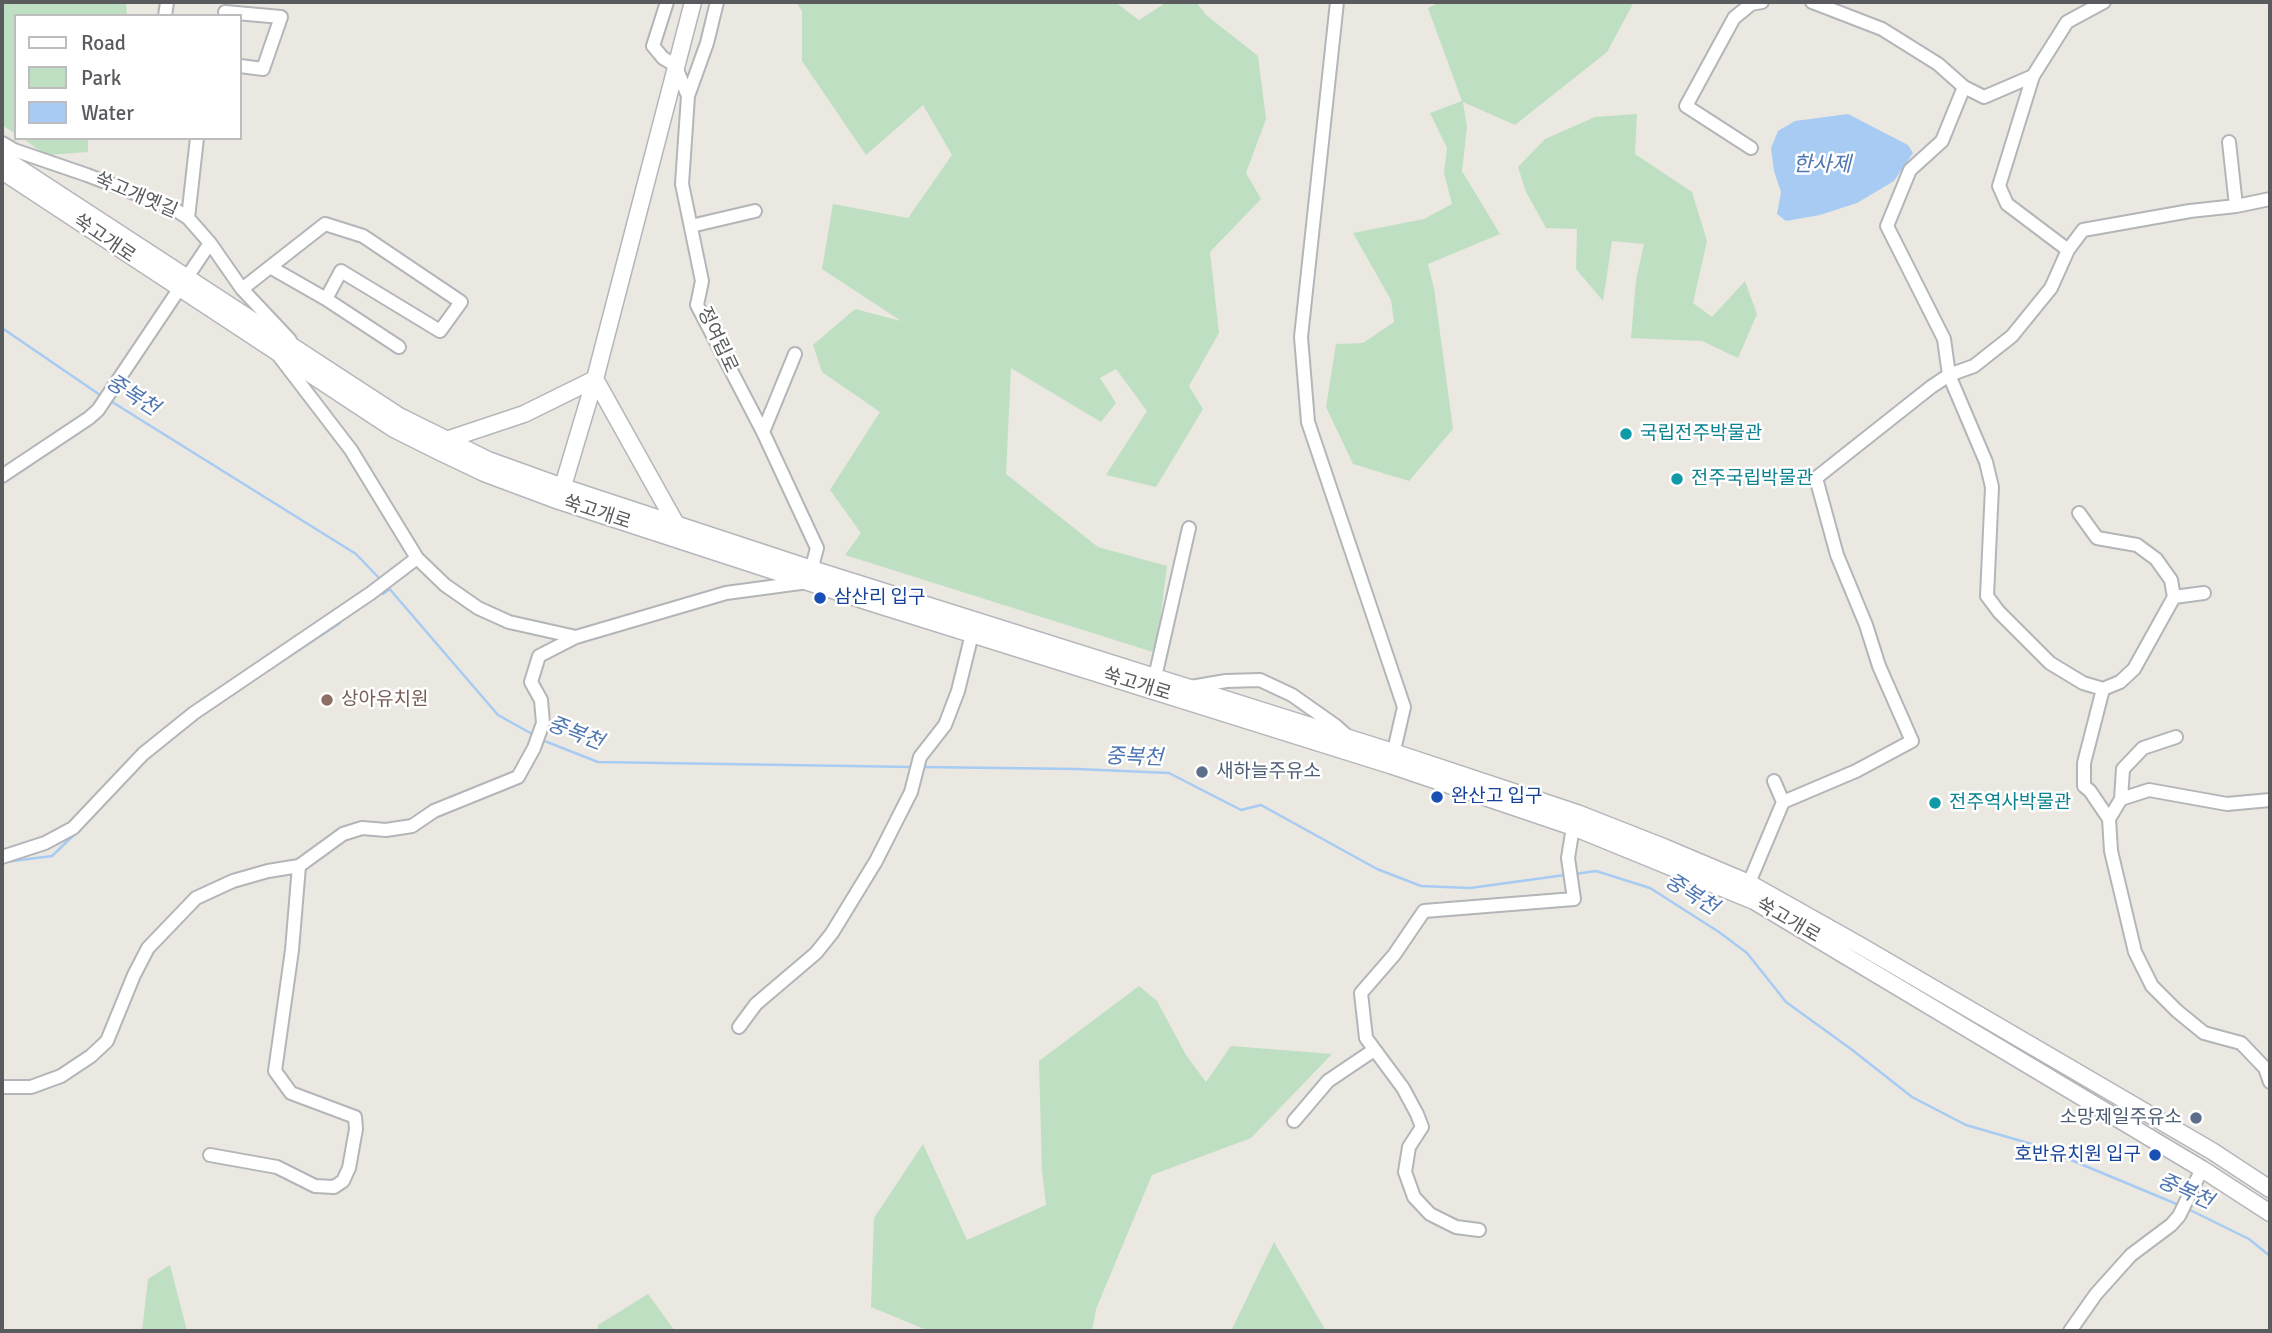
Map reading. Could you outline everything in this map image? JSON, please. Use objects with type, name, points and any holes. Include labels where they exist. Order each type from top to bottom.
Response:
[{"type":"street","points":[[667,2],[653,46],[663,58],[675,65],[688,96]]},
{"type":"street","points":[[561,494],[595,379],[692,2]]},
{"type":"street","name":"정여립로","points":[[717,2],[707,43],[688,96],[682,184],[702,281],[697,305],[763,432],[817,548],[810,575]]},
{"type":"street","points":[[1337,2],[1301,337],[1308,422],[1404,707],[1392,759]]},
{"type":"street","points":[[1751,148],[1686,106],[1734,18],[1751,4],[1762,2]]},
{"type":"street","points":[[1812,2],[1882,29],[1938,64],[1964,87],[1984,97],[2033,76]]},
{"type":"street","points":[[2068,250],[2007,204],[1999,186],[2033,76],[2067,22],[2104,2]]},
{"type":"street","points":[[226,10],[281,17],[263,69],[242,66]]},
{"type":"street","points":[[1964,87],[1942,141],[1910,170],[1887,226],[1944,339],[1949,375],[1986,462],[1992,487],[1987,596],[1999,612],[2050,663],[2083,683],[2103,689],[2120,681],[2134,669],[2174,597],[2171,580],[2156,559],[2137,544],[2097,538],[2079,513]]},
{"type":"street","points":[[188,219],[197,140]]},
{"type":"street","points":[[2229,142],[2236,206]]},
{"type":"street","name":"쑥고개옛길","points":[[2,143],[14,150],[173,208],[188,219],[210,243],[242,289],[299,350]]},
{"type":"street","name":"쑥고개로","points":[[2,157],[184,283],[276,353],[394,429],[484,472],[676,524],[972,634],[1577,813],[1861,946],[2212,1151],[2270,1189]]},
{"type":"street","name":"쑥고개로","points":[[2,171],[299,350],[399,416],[561,494],[810,575],[1189,687],[1350,739],[1392,759],[1746,890],[1754,901],[2202,1169],[2270,1213]]},
{"type":"street","points":[[1746,890],[1783,802],[1856,771],[1912,741],[1879,666],[1838,555],[1816,478],[1931,387],[1949,375],[1974,366],[2012,336],[2051,288],[2068,250],[2083,230],[2270,199]]},
{"type":"street","points":[[691,226],[755,211]]},
{"type":"street","points":[[242,289],[325,225],[363,236],[461,302],[440,331],[341,271],[326,299]]},
{"type":"street","points":[[2,476],[89,418],[101,406],[210,243]]},
{"type":"street","points":[[270,267],[326,299],[399,347]]},
{"type":"street","points":[[276,353],[351,450],[417,558],[445,585],[478,608],[509,622],[576,637]]},
{"type":"street","points":[[763,432],[795,354]]},
{"type":"street","points":[[446,439],[524,414],[595,379]]},
{"type":"street","points":[[595,379],[676,524]]},
{"type":"street","points":[[1155,677],[1189,528]]},
{"type":"street","points":[[2,857],[45,843],[73,828],[144,754],[194,713],[417,558]]},
{"type":"street","points":[[2,1087],[32,1087],[61,1076],[99,1049],[107,1041],[148,948],[196,898],[233,880],[299,866],[343,834],[362,828],[386,830],[412,826],[435,811],[519,777],[541,733],[543,723],[541,699],[531,682],[539,656],[576,637],[726,593],[810,575]]},
{"type":"street","points":[[2174,597],[2204,593]]},
{"type":"street","points":[[739,1027],[756,1004],[816,953],[832,933],[876,861],[911,792],[920,757],[945,724],[958,691],[972,634]]},
{"type":"street","points":[[1189,687],[1226,681],[1260,680],[1292,695],[1350,739]]},
{"type":"street","points":[[2103,689],[2084,764],[2084,786],[2109,819],[2111,851],[2135,952],[2152,986],[2176,1011],[2204,1033],[2241,1043],[2265,1068],[2270,1082]]},
{"type":"street","points":[[2109,819],[2121,799],[2123,769],[2143,748],[2176,737]]},
{"type":"street","points":[[1774,781],[1783,802]]},
{"type":"street","points":[[2121,799],[2149,790],[2227,804],[2270,800]]},
{"type":"street","points":[[1479,1230],[1456,1227],[1430,1214],[1414,1197],[1405,1172],[1409,1147],[1422,1127],[1403,1088],[1366,1038],[1361,993],[1394,955],[1424,911],[1574,898],[1569,858],[1573,827]]},
{"type":"street","points":[[210,1155],[278,1167],[315,1186],[334,1187],[343,1181],[349,1168],[356,1129],[355,1117],[291,1093],[275,1071],[292,950],[299,866]]},
{"type":"street","points":[[1294,1121],[1328,1081],[1374,1050]]},
{"type":"street","points":[[2070,1331],[2096,1294],[2132,1255],[2172,1225],[2202,1169]]},
{"type":"green space","points":[[2,2],[126,2],[127,14],[14,14],[14,133],[2,125]]},
{"type":"green space","points":[[796,2],[1115,2],[1139,20],[1167,2],[1196,2],[1206,15],[1258,56],[1266,119],[1246,173],[1261,199],[1210,252],[1219,333],[1189,386],[1203,409],[1156,487],[1106,475],[1147,411],[1116,369],[1100,378],[1116,403],[1101,422],[1011,368],[1006,474],[1098,547],[1167,566],[1156,653],[845,555],[861,533],[830,490],[880,412],[822,372],[813,345],[855,309],[901,321],[822,269],[833,204],[908,218],[952,155],[923,105],[866,155],[802,61],[802,11]]},
{"type":"green space","points":[[1440,2],[1634,2],[1607,52],[1515,125],[1463,102],[1467,127],[1462,171],[1500,234],[1428,264],[1434,288],[1453,429],[1409,481],[1353,464],[1326,407],[1336,344],[1363,343],[1394,322],[1391,300],[1353,233],[1424,219],[1452,204],[1444,173],[1447,148],[1430,113],[1462,101],[1428,8]]},
{"type":"green space","points":[[1637,114],[1635,154],[1692,192],[1707,241],[1693,303],[1712,317],[1745,281],[1757,314],[1738,358],[1702,341],[1631,338],[1636,280],[1644,244],[1612,241],[1603,301],[1576,269],[1577,229],[1546,228],[1526,192],[1518,167],[1545,139],[1595,117]]},
{"type":"green space","points":[[25,140],[88,140],[88,152],[46,155]]},
{"type":"green space","points":[[1139,986],[1157,1001],[1186,1055],[1206,1082],[1231,1046],[1332,1054],[1251,1138],[1152,1175],[1096,1309],[1092,1331],[929,1331],[871,1307],[874,1218],[923,1144],[967,1240],[1046,1205],[1042,1171],[1039,1061]]},
{"type":"green space","points":[[1274,1242],[1326,1331],[1231,1331]]},
{"type":"green space","points":[[170,1265],[187,1331],[142,1331],[148,1279]]},
{"type":"green space","points":[[648,1294],[675,1331],[597,1331],[598,1325]]},
{"type":"water","name":"한사제","points":[[1848,114],[1908,145],[1913,153],[1894,181],[1857,203],[1820,215],[1786,221],[1777,214],[1781,192],[1774,171],[1771,148],[1778,131],[1795,121]]},
{"type":"waterway","name":"중복천","points":[[2,328],[103,397]]},
{"type":"waterway","name":"중복천","points":[[109,400],[356,554],[380,579]]},
{"type":"waterway","name":"중복천","points":[[387,586],[498,715],[534,735]]},
{"type":"waterway","points":[[383,594],[390,589]]},
{"type":"waterway","points":[[258,677],[340,623]]},
{"type":"waterway","name":"중복천","points":[[542,740],[598,762],[913,767]]},
{"type":"waterway","name":"중복천","points":[[923,767],[1169,773],[1241,810],[1261,805],[1377,869],[1421,886],[1470,888],[1565,875]]},
{"type":"waterway","points":[[5,862],[52,856],[76,833]]},
{"type":"waterway","name":"중복천","points":[[1575,874],[1596,871],[1650,888],[1719,932],[1747,953],[1786,1002],[1912,1097],[1966,1125],[2035,1145],[2179,1205]]},
{"type":"waterway","name":"중복천","points":[[2188,1209],[2249,1239],[2270,1256]]},
{"type":"place","name":"국립전주박물관","points":[[1626,434]]},
{"type":"place","name":"전주국립박물관","points":[[1677,479]]},
{"type":"place","name":"삼산리 입구","points":[[820,598]]},
{"type":"place","name":"상아유치원","points":[[327,700]]},
{"type":"place","name":"새하늘주유소","points":[[1202,772]]},
{"type":"place","name":"완산고 입구","points":[[1437,797]]},
{"type":"place","name":"전주역사박물관","points":[[1935,803]]},
{"type":"place","name":"소망제일주유소","points":[[2196,1118]]},
{"type":"place","name":"호반유치원 입구","points":[[2155,1155]]}]
